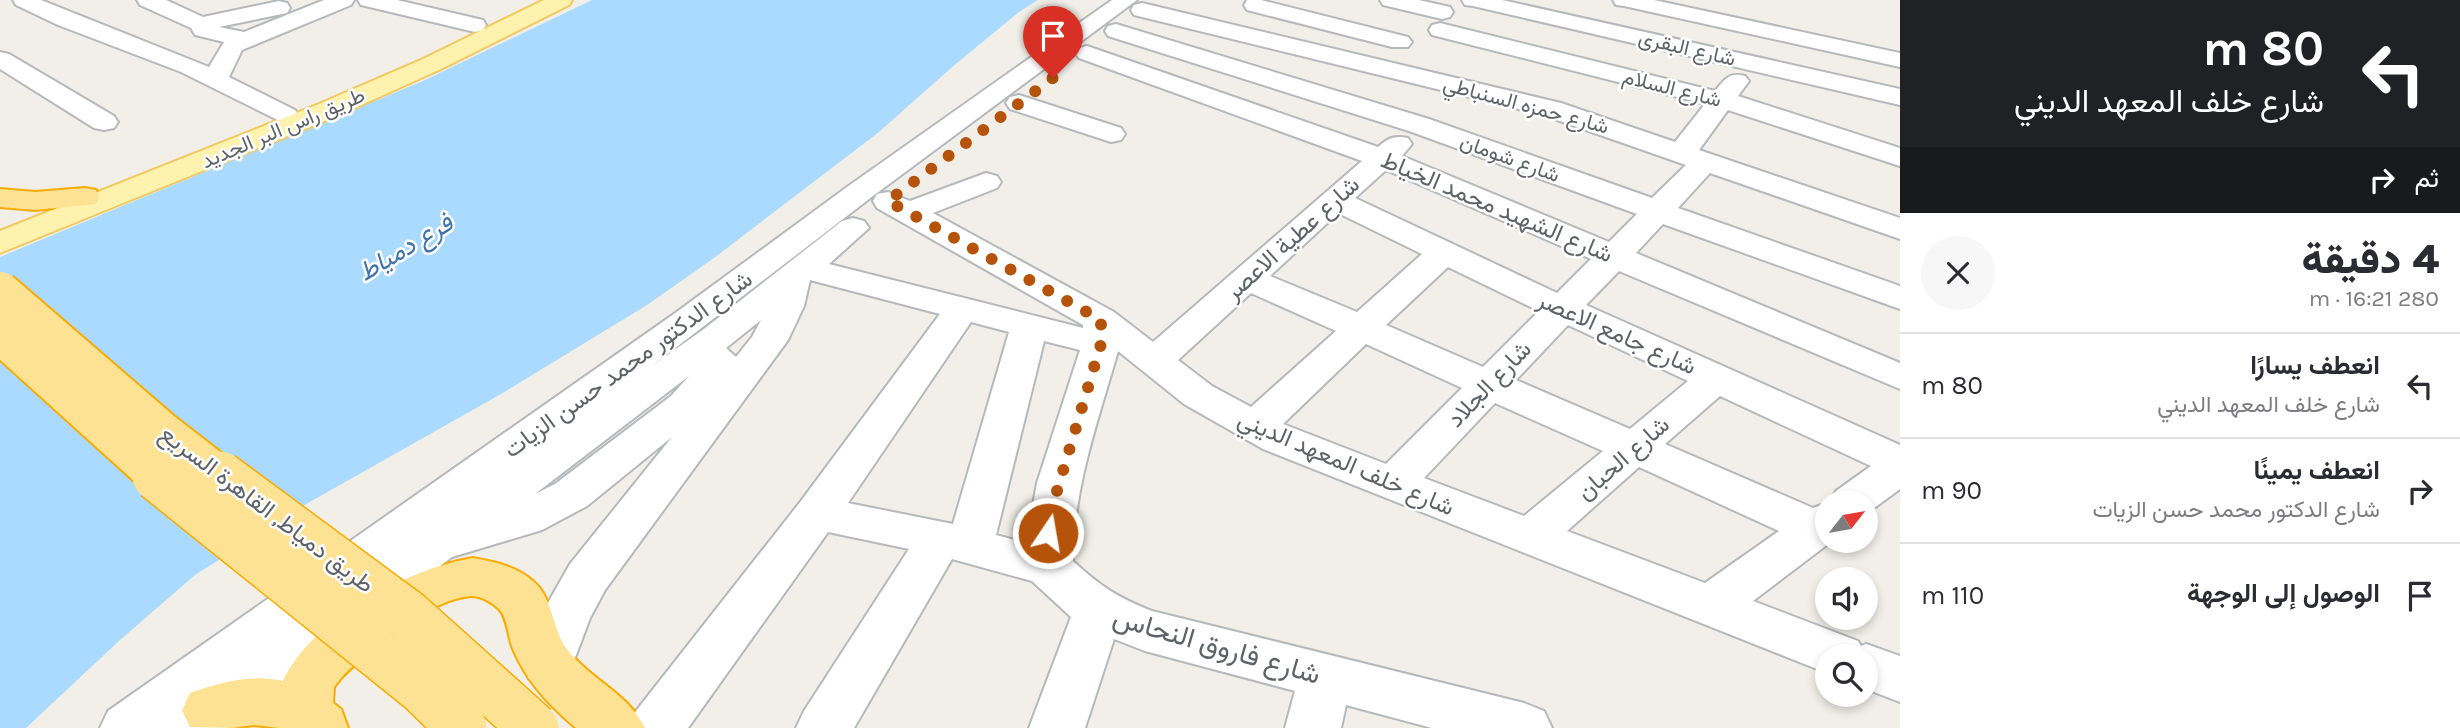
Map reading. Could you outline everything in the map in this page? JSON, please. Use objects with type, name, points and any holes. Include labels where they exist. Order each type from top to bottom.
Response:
[{"type":"highway","points":[[0,198],[35,201],[85,197]]},
{"type":"highway","name":"طريق دمياط, القاهرة السريع","points":[[0,290],[161,430],[301,538],[408,615],[534,728]]},
{"type":"highway","name":"طريق دمياط, القاهرة السريع","points":[[0,334],[146,467],[422,689],[462,728]]},
{"type":"highway","points":[[316,722],[306,709],[305,692],[312,674],[326,657],[405,599],[441,583],[477,579],[493,581],[507,587],[524,606],[536,641],[548,663],[573,693],[617,728]]},
{"type":"highway","points":[[197,719],[239,702],[267,700],[291,705],[316,722]]},
{"type":"main road","name":"طريق راس البر الجديد","points":[[0,230],[286,116],[475,25],[534,0]]},
{"type":"main road","name":"طريق راس البر الجديد","points":[[0,243],[245,145],[432,64],[561,0]]},
{"type":"main road","points":[[399,61],[424,57],[433,61],[432,64]]},
{"type":"street","points":[[24,0],[66,20],[215,79],[286,116]]},
{"type":"street","points":[[148,0],[201,24],[270,11],[302,0]]},
{"type":"street","points":[[215,79],[233,45],[343,0]]},
{"type":"street","points":[[369,0],[475,25]]},
{"type":"street","points":[[1391,0],[1463,9],[1570,6],[1676,20],[1760,9]]},
{"type":"street","points":[[1624,0],[1676,20],[1742,74],[1900,76]]},
{"type":"street","points":[[1728,0],[1900,48]]},
{"type":"street","points":[[1213,27],[1260,2],[1321,22],[1408,44],[1483,80]]},
{"type":"street","points":[[1284,44],[1347,6]]},
{"type":"street","name":"شارع عطية الاعصر","points":[[1153,362],[1419,125],[1532,43],[1570,6]]},
{"type":"street","points":[[1377,66],[1463,9]]},
{"type":"street","name":"شارع السلام","points":[[1463,9],[1532,43],[1628,66],[1742,74],[1854,112],[1900,157]]},
{"type":"street","name":"شارع حمزه السنباطي","points":[[1125,19],[1213,27],[1377,66],[1483,80],[1590,103],[1693,159],[1900,229]]},
{"type":"street","name":"شارع شومان","points":[[1125,19],[1273,80],[1419,125],[1900,298]]},
{"type":"street","name":"شارع الدكتور محمد حسن الزيات","points":[[197,719],[424,551],[526,518],[580,489],[685,405],[701,388],[715,364],[717,337],[799,272],[898,206],[1019,103],[1125,19]]},
{"type":"street","name":"شارع الدكتور محمد حسن الزيات","points":[[128,728],[687,322],[858,193],[1125,19]]},
{"type":"street","name":"شارع الشهيد محمد الخياط","points":[[1125,19],[1234,105],[1382,158],[1900,377]]},
{"type":"street","points":[[1590,103],[1676,20]]},
{"type":"street","points":[[201,24],[203,30],[247,40]]},
{"type":"street","points":[[1234,105],[1317,51]]},
{"type":"street","points":[[0,59],[104,122]]},
{"type":"street","points":[[1590,103],[1742,74],[1900,60]]},
{"type":"street","name":"شارع البقرى","points":[[1742,74],[1854,112],[1900,97]]},
{"type":"street","name":"شارع الجلاد","points":[[1392,484],[1657,211],[1693,159],[1742,74]]},
{"type":"street","points":[[1019,103],[1111,134]]},
{"type":"street","points":[[1854,112],[1900,114]]},
{"type":"street","points":[[898,206],[986,182]]},
{"type":"street","name":"شارع جامع الاعصر","points":[[1335,200],[1443,253],[1716,377],[1900,465]]},
{"type":"street","name":"شارع خلف المعهد الديني","points":[[898,206],[1153,362],[1198,396],[1254,427],[1302,450],[1815,646]]},
{"type":"street","points":[[1254,427],[1443,253]]},
{"type":"street","points":[[548,663],[568,610],[596,564],[769,340],[799,272],[1029,327],[1101,332],[1057,491],[1048,533],[1049,568],[955,542],[817,513]]},
{"type":"street","points":[[1247,278],[1634,448],[1815,511]]},
{"type":"street","points":[[656,728],[817,513],[961,310]]},
{"type":"street","points":[[824,728],[955,542],[1029,327]]},
{"type":"street","name":"شارع الحبان","points":[[1530,537],[1716,377]]},
{"type":"street","points":[[1867,490],[1900,465]]},
{"type":"street","points":[[1710,606],[1815,529]]},
{"type":"street","name":"شارع فاروق النحاس","points":[[1049,568],[1098,611],[1145,630],[1524,728]]},
{"type":"street","points":[[1057,728],[1098,611]]},
{"type":"street","points":[[1878,671],[1900,680]]},
{"type":"street","points":[[1313,728],[1325,677]]},
{"type":"water","name":"فرع دمياط","points":[[592,0],[1038,0],[1019,12],[951,68],[879,132],[714,258],[647,305],[501,394],[308,503],[195,575],[120,640],[26,728],[0,728],[0,257],[423,81]]},
{"type":"route","points":[[1048,533],[1057,491],[1101,344],[1101,320],[888,201],[1053,78]]}]
